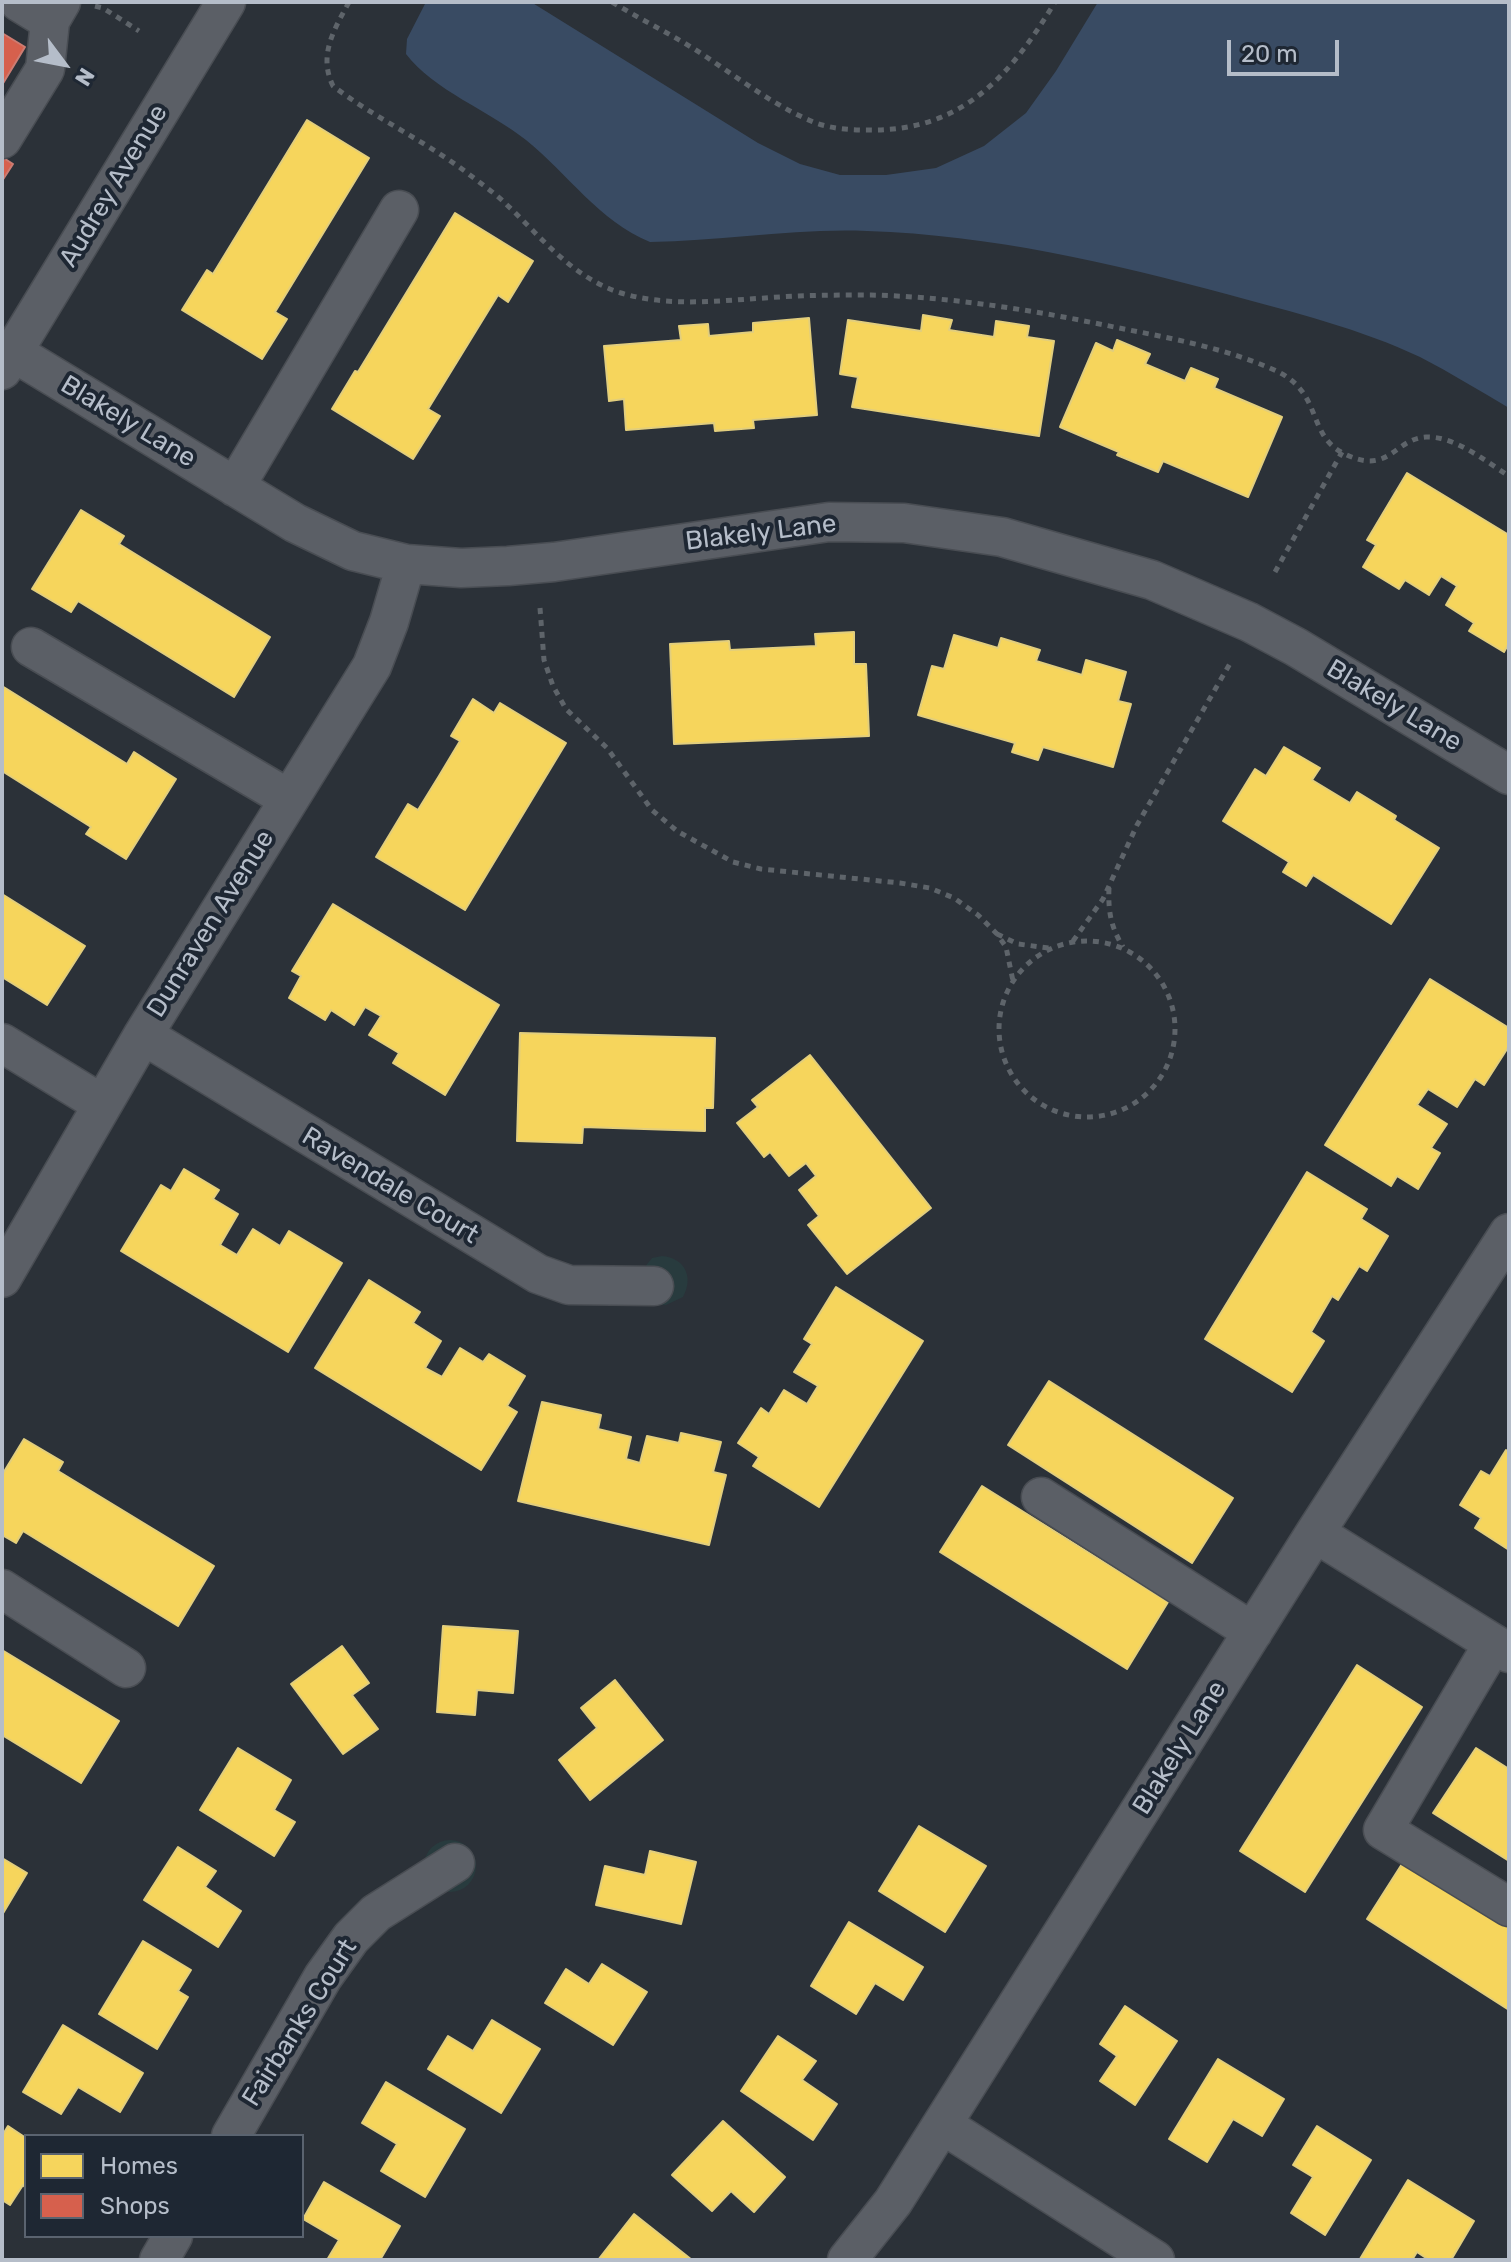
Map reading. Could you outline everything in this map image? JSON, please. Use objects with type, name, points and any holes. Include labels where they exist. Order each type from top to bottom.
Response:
[{"type":"street","name":"Audrey Avenue","points":[[7,361],[226,2]]},
{"type":"street","points":[[2,139],[45,69],[43,8]]},
{"type":"street","points":[[235,487],[399,210]]},
{"type":"street","name":"Blakely Lane","points":[[7,361],[295,523],[353,551],[406,564],[461,568],[554,562],[829,522],[904,523],[1002,537],[1152,580],[1226,611],[1296,647],[1509,775]]},
{"type":"street","name":"Dunraven Avenue","points":[[2,1278],[143,1035],[372,666],[406,564]]},
{"type":"street","points":[[31,647],[289,799]]},
{"type":"street","name":"Ravendale Court","points":[[143,1035],[538,1274],[569,1285],[654,1286]]},
{"type":"street","points":[[2,1043],[102,1104]]},
{"type":"street","name":"Blakely Lane","points":[[847,2260],[886,2212],[943,2125],[1315,1533],[1509,1233]]},
{"type":"street","points":[[1041,1497],[1253,1632]]},
{"type":"street","points":[[1315,1533],[1501,1648],[1383,1830],[1509,1907]]},
{"type":"street","points":[[2,1589],[126,1668]]},
{"type":"street","name":"Fairbanks Court","points":[[232,2134],[323,1977],[351,1938],[376,1913],[455,1863]]},
{"type":"street","points":[[943,2125],[1155,2260]]},
{"type":"street","points":[[159,2260],[172,2238]]},
{"type":"path","points":[[82,2],[103,8],[139,31]]},
{"type":"path","points":[[349,2],[326,52],[326,71],[333,86],[350,100],[461,169],[505,202],[586,278],[618,292],[683,303],[789,296],[874,295],[995,305],[1178,339],[1292,378],[1301,387],[1330,443],[1342,452],[1368,461],[1385,459],[1421,437],[1436,437],[1449,441],[1509,476]]},
{"type":"path","points":[[612,2],[690,47],[757,92],[813,122],[849,130],[884,131],[917,127],[949,115],[982,94],[1014,64],[1055,2]]},
{"type":"path","points":[[1275,572],[1342,452]]},
{"type":"path","points":[[540,608],[544,660],[553,686],[566,709],[607,748],[652,810],[677,831],[706,850],[733,862],[761,869],[930,888],[954,898],[997,934],[1006,947],[1013,981]]},
{"type":"path","points":[[1072,942],[1110,886],[1137,825],[1232,660]]},
{"type":"path","points":[[1110,886],[1108,912],[1123,948]]},
{"type":"path","points":[[997,934],[1034,948],[1093,941],[1123,948],[1153,969],[1165,986],[1173,1006],[1176,1029],[1172,1055],[1163,1076],[1145,1096],[1126,1109],[1103,1117],[1062,1115],[1043,1107],[1018,1084],[1007,1068],[1001,1050],[999,1027],[1002,1006],[1013,981],[1027,964],[1054,947]]},
{"type":"shaded area","points":[[662,1256],[677,1260],[682,1265],[688,1282],[683,1297],[666,1305],[655,1304],[640,1273],[652,1258]]},
{"type":"shaded area","points":[[450,1840],[468,1848],[476,1866],[468,1884],[450,1892],[432,1884],[424,1866],[432,1848]]},
{"type":"water","points":[[426,2],[531,2],[758,143],[800,164],[840,175],[886,175],[936,168],[984,146],[1026,113],[1098,2],[1509,2],[1509,408],[1420,357],[1351,330],[1185,283],[1050,252],[959,238],[867,231],[813,231],[650,242],[599,209],[526,140],[417,67],[406,54],[407,39]]},
{"type":"building: Homes","points":[[307,120],[369,158],[275,312],[287,319],[262,359],[182,310],[207,270],[213,274]]},
{"type":"building: Homes","points":[[455,213],[533,261],[508,302],[498,295],[428,409],[440,416],[413,459],[332,409]]},
{"type":"building: Homes","points":[[923,315],[952,320],[949,330],[994,337],[996,321],[1029,326],[1027,337],[1054,341],[1039,436],[852,407],[858,377],[840,374],[848,320],[921,331]]},
{"type":"building: Homes","points":[[809,318],[817,415],[753,420],[754,428],[715,431],[714,423],[626,430],[624,399],[609,401],[604,346],[681,340],[679,326],[708,324],[709,336],[753,332],[753,323]]},
{"type":"building: Homes","points":[[1117,340],[1150,354],[1145,364],[1185,381],[1191,368],[1218,379],[1214,388],[1282,417],[1248,497],[1163,461],[1158,472],[1060,427],[1096,343],[1113,351]]},
{"type":"building: Homes","points":[[1407,473],[1509,535],[1509,643],[1504,652],[1469,631],[1474,623],[1446,605],[1457,586],[1441,576],[1429,595],[1405,580],[1399,589],[1363,567],[1376,545],[1367,540]]},
{"type":"building: Homes","points":[[81,510],[124,536],[119,544],[270,637],[234,697],[78,601],[71,612],[32,589]]},
{"type":"building: Homes","points":[[854,632],[854,664],[866,664],[869,736],[674,744],[670,644],[729,641],[730,650],[816,646],[815,634]]},
{"type":"building: Homes","points":[[954,635],[998,648],[1001,638],[1040,650],[1036,661],[1082,675],[1086,660],[1126,672],[1118,701],[1131,704],[1113,767],[1043,747],[1038,760],[1012,752],[1015,743],[918,715],[932,666],[944,669]]},
{"type":"building: Homes","points":[[2,686],[127,764],[134,752],[176,779],[126,859],[86,834],[91,827],[2,771]]},
{"type":"building: Homes","points":[[473,699],[494,713],[500,703],[566,743],[465,910],[376,857],[408,804],[418,810],[439,776],[460,741],[451,736]]},
{"type":"building: Homes","points":[[1284,747],[1320,768],[1312,780],[1350,803],[1357,792],[1439,848],[1391,924],[1313,875],[1306,886],[1283,872],[1289,862],[1223,821],[1255,769],[1266,776]]},
{"type":"building: Homes","points":[[2,894],[85,946],[47,1005],[2,977]]},
{"type":"building: Homes","points":[[333,904],[499,1005],[445,1095],[393,1063],[399,1053],[369,1035],[381,1016],[365,1007],[354,1025],[331,1010],[325,1020],[289,998],[301,976],[292,971]]},
{"type":"building: Homes","points":[[1430,979],[1509,1028],[1509,1046],[1484,1085],[1475,1079],[1457,1107],[1428,1089],[1417,1105],[1447,1124],[1431,1148],[1440,1153],[1418,1189],[1397,1176],[1391,1186],[1325,1145]]},
{"type":"building: Homes","points":[[520,1033],[715,1038],[713,1108],[705,1108],[705,1131],[583,1127],[582,1143],[517,1141]]},
{"type":"building: Homes","points":[[810,1055],[931,1208],[847,1274],[808,1225],[819,1216],[799,1190],[816,1176],[806,1163],[789,1176],[770,1152],[764,1157],[737,1123],[758,1107],[752,1100]]},
{"type":"building: Homes","points":[[184,1169],[219,1190],[213,1199],[238,1214],[220,1245],[237,1255],[253,1229],[280,1246],[289,1231],[342,1263],[288,1352],[121,1251],[161,1185],[171,1191]]},
{"type":"building: Homes","points":[[1307,1172],[1367,1209],[1361,1219],[1388,1236],[1367,1271],[1359,1266],[1338,1300],[1332,1296],[1311,1332],[1324,1341],[1292,1392],[1205,1339]]},
{"type":"building: Homes","points":[[369,1280],[420,1312],[413,1323],[441,1341],[425,1368],[442,1377],[460,1348],[483,1362],[489,1354],[525,1376],[507,1406],[517,1412],[481,1470],[315,1368]]},
{"type":"building: Homes","points":[[836,1287],[923,1341],[819,1507],[753,1466],[759,1457],[738,1443],[761,1408],[769,1414],[784,1390],[807,1404],[818,1386],[794,1372],[812,1344],[804,1339]]},
{"type":"building: Homes","points":[[1049,1381],[1233,1498],[1192,1563],[1008,1445]]},
{"type":"building: Homes","points":[[542,1402],[601,1415],[598,1429],[631,1437],[626,1459],[640,1463],[647,1436],[679,1443],[681,1433],[721,1442],[713,1472],[726,1475],[709,1545],[518,1501]]},
{"type":"building: Homes","points":[[24,1439],[63,1462],[58,1471],[214,1566],[178,1626],[23,1531],[16,1543],[2,1535],[2,1475]]},
{"type":"building: Homes","points":[[1506,1450],[1509,1452],[1509,1550],[1475,1528],[1481,1518],[1460,1505],[1481,1471],[1490,1476]]},
{"type":"building: Homes","points":[[982,1486],[1168,1602],[1127,1669],[940,1552]]},
{"type":"building: Homes","points":[[443,1626],[518,1631],[513,1693],[477,1690],[475,1715],[437,1712]]},
{"type":"building: Homes","points":[[342,1646],[369,1683],[352,1695],[378,1729],[343,1754],[291,1684]]},
{"type":"building: Homes","points":[[2,1650],[119,1721],[81,1783],[2,1735]]},
{"type":"building: Homes","points":[[1357,1665],[1422,1707],[1305,1892],[1240,1851]]},
{"type":"building: Homes","points":[[615,1680],[663,1740],[590,1800],[559,1760],[597,1728],[581,1708]]},
{"type":"building: Homes","points":[[238,1748],[291,1780],[274,1810],[295,1822],[274,1856],[200,1810]]},
{"type":"building: Homes","points":[[1476,1748],[1509,1769],[1509,1861],[1433,1813]]},
{"type":"building: Homes","points":[[919,1826],[986,1866],[945,1932],[879,1891]]},
{"type":"building: Homes","points":[[178,1847],[216,1871],[205,1887],[241,1911],[218,1947],[144,1900]]},
{"type":"building: Homes","points":[[650,1851],[696,1862],[681,1924],[596,1905],[605,1866],[645,1875]]},
{"type":"building: Homes","points":[[1409,1853],[1509,1917],[1509,2010],[1367,1919]]},
{"type":"building: Homes","points":[[2,1858],[27,1873],[2,1915]]},
{"type":"building: Homes","points":[[849,1922],[923,1967],[903,2000],[875,1983],[856,2014],[811,1986]]},
{"type":"building: Homes","points":[[143,1941],[191,1970],[178,1991],[188,1997],[157,2049],[99,2014]]},
{"type":"building: Homes","points":[[602,1964],[647,1992],[613,2045],[545,2003],[566,1969],[589,1984]]},
{"type":"building: Homes","points":[[1125,2006],[1177,2041],[1135,2105],[1100,2081],[1117,2056],[1100,2044]]},
{"type":"building: Homes","points":[[492,2020],[540,2049],[501,2113],[428,2069],[448,2036],[473,2051]]},
{"type":"building: Homes","points":[[63,2025],[143,2073],[120,2112],[78,2087],[61,2114],[23,2092]]},
{"type":"building: Homes","points":[[778,2036],[816,2061],[802,2080],[837,2104],[813,2140],[741,2091]]},
{"type":"building: Homes","points":[[1218,2059],[1284,2099],[1262,2136],[1233,2119],[1207,2162],[1169,2139]]},
{"type":"building: Homes","points":[[386,2082],[465,2129],[425,2197],[381,2171],[397,2144],[362,2123]]},
{"type":"building: Homes","points":[[723,2121],[785,2177],[754,2212],[731,2191],[712,2211],[672,2175]]},
{"type":"building: Homes","points":[[8,2126],[24,2137],[24,2186],[10,2205],[2,2200],[2,2136]]},
{"type":"building: Homes","points":[[1317,2126],[1371,2160],[1325,2235],[1291,2213],[1313,2177],[1293,2165]]},
{"type":"building: Homes","points":[[1408,2180],[1474,2221],[1451,2260],[1429,2260],[1417,2252],[1412,2260],[1360,2259]]},
{"type":"building: Homes","points":[[324,2182],[400,2226],[380,2260],[327,2260],[339,2240],[304,2217]]},
{"type":"building: Homes","points":[[634,2214],[692,2260],[598,2260]]},
{"type":"building: Shops","points":[[2,33],[25,47],[2,85]]},
{"type":"building: Shops","points":[[2,157],[13,164],[2,181]]}]
